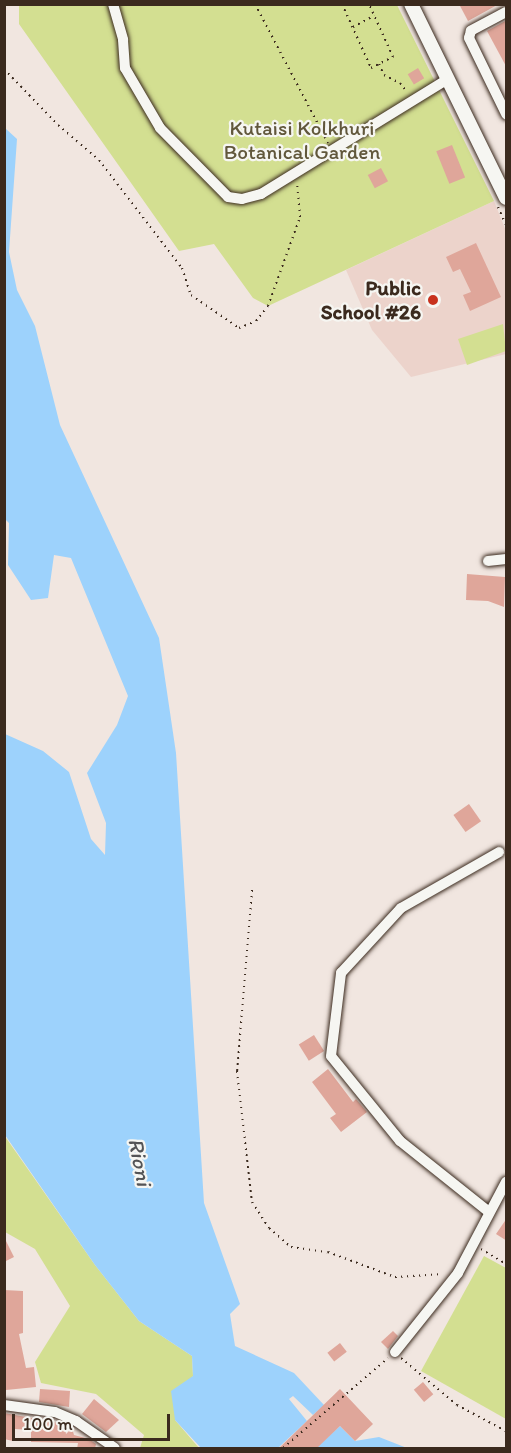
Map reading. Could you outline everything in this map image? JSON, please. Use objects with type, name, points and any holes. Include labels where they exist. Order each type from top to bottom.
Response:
[{"type":"main road","points":[[411,4],[446,80],[507,198]]},
{"type":"street","points":[[113,4],[123,40],[125,68],[160,128],[228,197],[242,199],[261,194],[296,175],[331,148],[446,80]]},
{"type":"street","points":[[507,12],[471,31],[469,38],[507,114]]},
{"type":"street","points":[[488,561],[507,559]]},
{"type":"street","points":[[489,1212],[400,1140],[331,1056],[341,973],[401,908],[499,852]]},
{"type":"street","points":[[395,1352],[458,1273],[507,1182]]},
{"type":"street","points":[[4,1405],[55,1412],[76,1421],[115,1449]]},
{"type":"path","points":[[255,4],[331,148]]},
{"type":"path","points":[[342,4],[371,68],[393,57],[369,4]]},
{"type":"path","points":[[352,27],[374,16]]},
{"type":"path","points":[[378,64],[384,75],[404,86],[410,101]]},
{"type":"path","points":[[4,69],[58,125],[99,160],[182,268],[190,295],[239,328],[256,321],[268,306],[300,217],[296,175]]},
{"type":"path","points":[[252,890],[237,1071],[252,1202],[269,1227],[291,1247],[327,1252],[395,1277],[458,1273]]},
{"type":"path","points":[[473,1244],[507,1264]]},
{"type":"path","points":[[284,1449],[395,1352],[457,1406],[507,1431]]},
{"type":"shaded area","name":"Public School #26","points":[[494,201],[506,231],[506,354],[411,377],[372,330],[346,270]]},
{"type":"green space","name":"Kutaisi Kolkhuri Botanical Garden","points":[[19,5],[397,5],[494,201],[268,306],[253,298],[214,244],[179,251],[19,24]]},
{"type":"green space","points":[[503,324],[506,351],[467,365],[458,339]]},
{"type":"green space","points":[[4,1135],[95,1265],[139,1321],[192,1356],[193,1376],[175,1420],[199,1448],[140,1448],[144,1435],[96,1394],[41,1383],[35,1362],[70,1306],[35,1249],[5,1232]]},
{"type":"green space","points":[[484,1256],[506,1268],[506,1419],[421,1371]]},
{"type":"water","name":"Rioni","points":[[5,128],[17,139],[9,252],[17,290],[35,326],[60,425],[159,638],[176,753],[204,1203],[240,1304],[230,1314],[235,1346],[294,1373],[324,1405],[313,1415],[293,1396],[289,1399],[307,1421],[278,1448],[201,1448],[175,1420],[171,1391],[193,1376],[192,1356],[139,1321],[95,1265],[5,1135],[5,734],[43,751],[69,772],[91,839],[105,855],[106,823],[87,773],[117,725],[128,696],[71,558],[54,555],[48,598],[31,600],[8,565],[9,523],[4,518]]},
{"type":"water","points":[[340,1426],[355,1441],[379,1437],[407,1448],[316,1448]]},
{"type":"building","points":[[459,4],[499,4],[468,21]]},
{"type":"building","points":[[507,20],[507,68],[487,31]]},
{"type":"building","points":[[418,68],[424,78],[414,84],[408,74]]},
{"type":"building","points":[[452,145],[465,177],[449,184],[436,151]]},
{"type":"building","points":[[381,168],[388,181],[375,188],[368,175]]},
{"type":"building","points":[[476,243],[501,297],[470,311],[463,295],[471,292],[460,269],[453,272],[446,257]]},
{"type":"building","points":[[467,574],[505,577],[504,607],[488,601],[466,600]]},
{"type":"building","points":[[469,804],[481,821],[465,832],[453,815]]},
{"type":"building","points":[[314,1035],[324,1051],[309,1061],[299,1045]]},
{"type":"building","points":[[328,1069],[353,1102],[356,1099],[367,1112],[341,1132],[330,1118],[336,1114],[312,1082]]},
{"type":"building","points":[[507,1218],[507,1241],[496,1234]]},
{"type":"building","points":[[4,1237],[14,1257],[4,1262]]},
{"type":"building","points":[[4,1290],[23,1291],[23,1333],[19,1334],[26,1368],[34,1367],[36,1387],[6,1390]]},
{"type":"building","points":[[393,1331],[398,1336],[388,1349],[381,1342]]},
{"type":"building","points":[[340,1343],[347,1352],[334,1362],[327,1353]]},
{"type":"building","points":[[423,1382],[433,1394],[424,1402],[414,1390]]},
{"type":"building","points":[[40,1389],[70,1391],[69,1407],[39,1402]]},
{"type":"building","points":[[340,1389],[373,1424],[355,1441],[340,1426],[316,1449],[278,1449]]},
{"type":"building","points":[[94,1399],[119,1420],[106,1432],[82,1414]]},
{"type":"building","points":[[4,1413],[64,1424],[66,1434],[72,1428],[74,1435],[89,1439],[96,1444],[95,1449],[77,1449],[78,1443],[31,1442],[31,1430],[15,1429],[13,1441],[4,1439]]},
{"type":"place","name":"Public School #26","points":[[433,300]]}]
